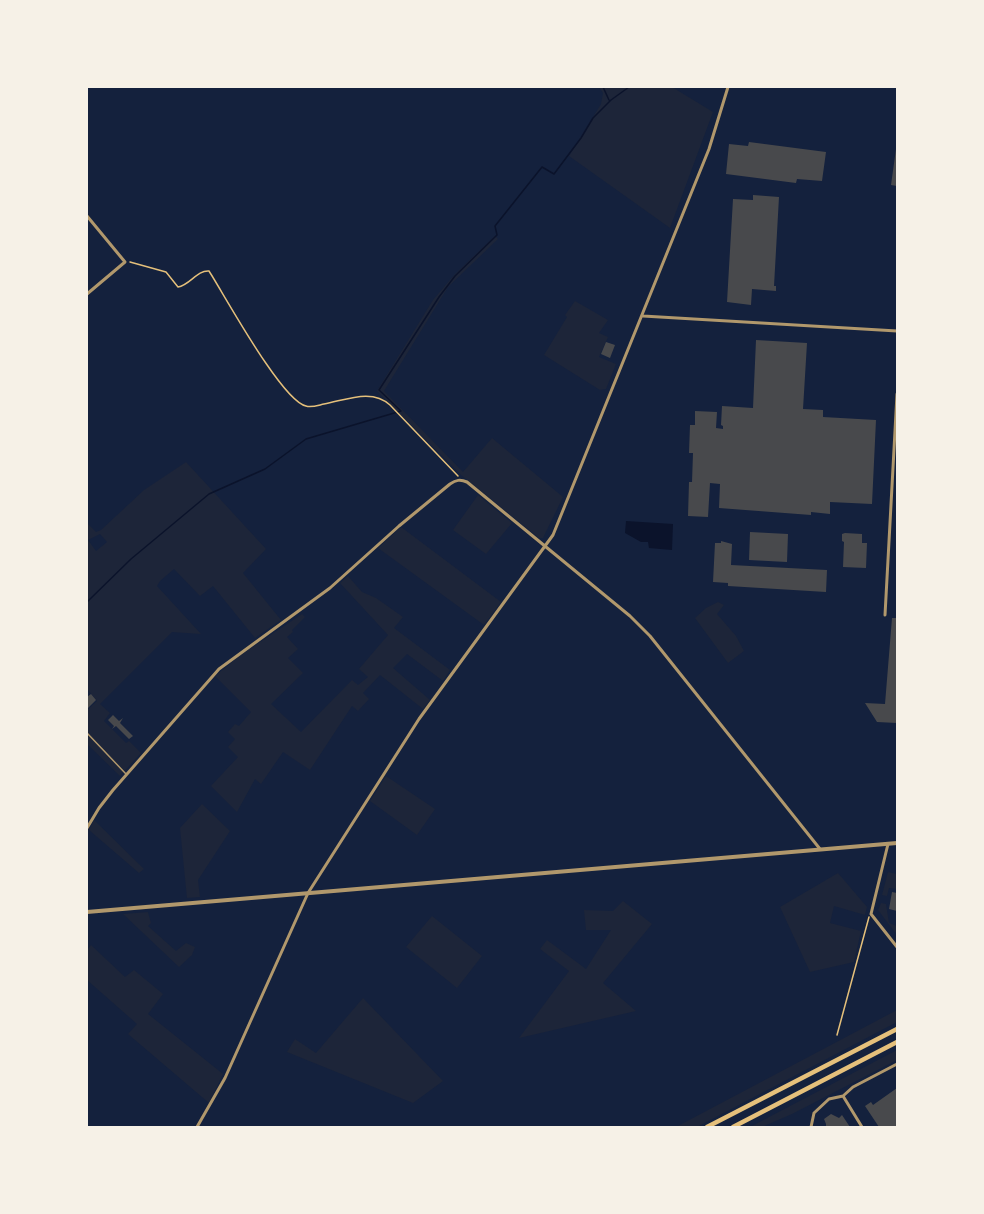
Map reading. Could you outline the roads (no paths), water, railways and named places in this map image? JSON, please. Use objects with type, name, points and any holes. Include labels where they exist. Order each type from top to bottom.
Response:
[{"type":"highway","points":[[707,1127],[897,1029]]},
{"type":"highway","points":[[733,1127],[897,1042]]},
{"type":"street","points":[[197,1127],[225,1078],[308,893],[419,719],[553,535],[709,149],[728,87]]},
{"type":"street","points":[[87,216],[125,262],[87,294]]},
{"type":"street","points":[[643,316],[897,330]]},
{"type":"street","points":[[885,615],[897,394]]},
{"type":"street","points":[[87,828],[105,800],[219,669],[330,588],[399,526],[450,484],[460,480],[467,482],[630,616],[650,636],[820,849]]},
{"type":"street","points":[[87,912],[897,843]]},
{"type":"street","points":[[888,844],[871,914],[897,947]]},
{"type":"street","points":[[811,1127],[817,1110],[829,1099],[843,1096],[853,1087],[897,1065]]},
{"type":"street","points":[[843,1096],[862,1127]]},
{"type":"lane","points":[[87,733],[127,774]]},
{"type":"waterway","points":[[603,87],[609,100]]},
{"type":"waterway","points":[[87,602],[131,559],[209,494],[265,469],[306,439],[401,411],[379,390],[439,297],[455,276],[497,235],[495,226],[542,167],[554,174],[593,118],[611,100],[629,87]]}]
